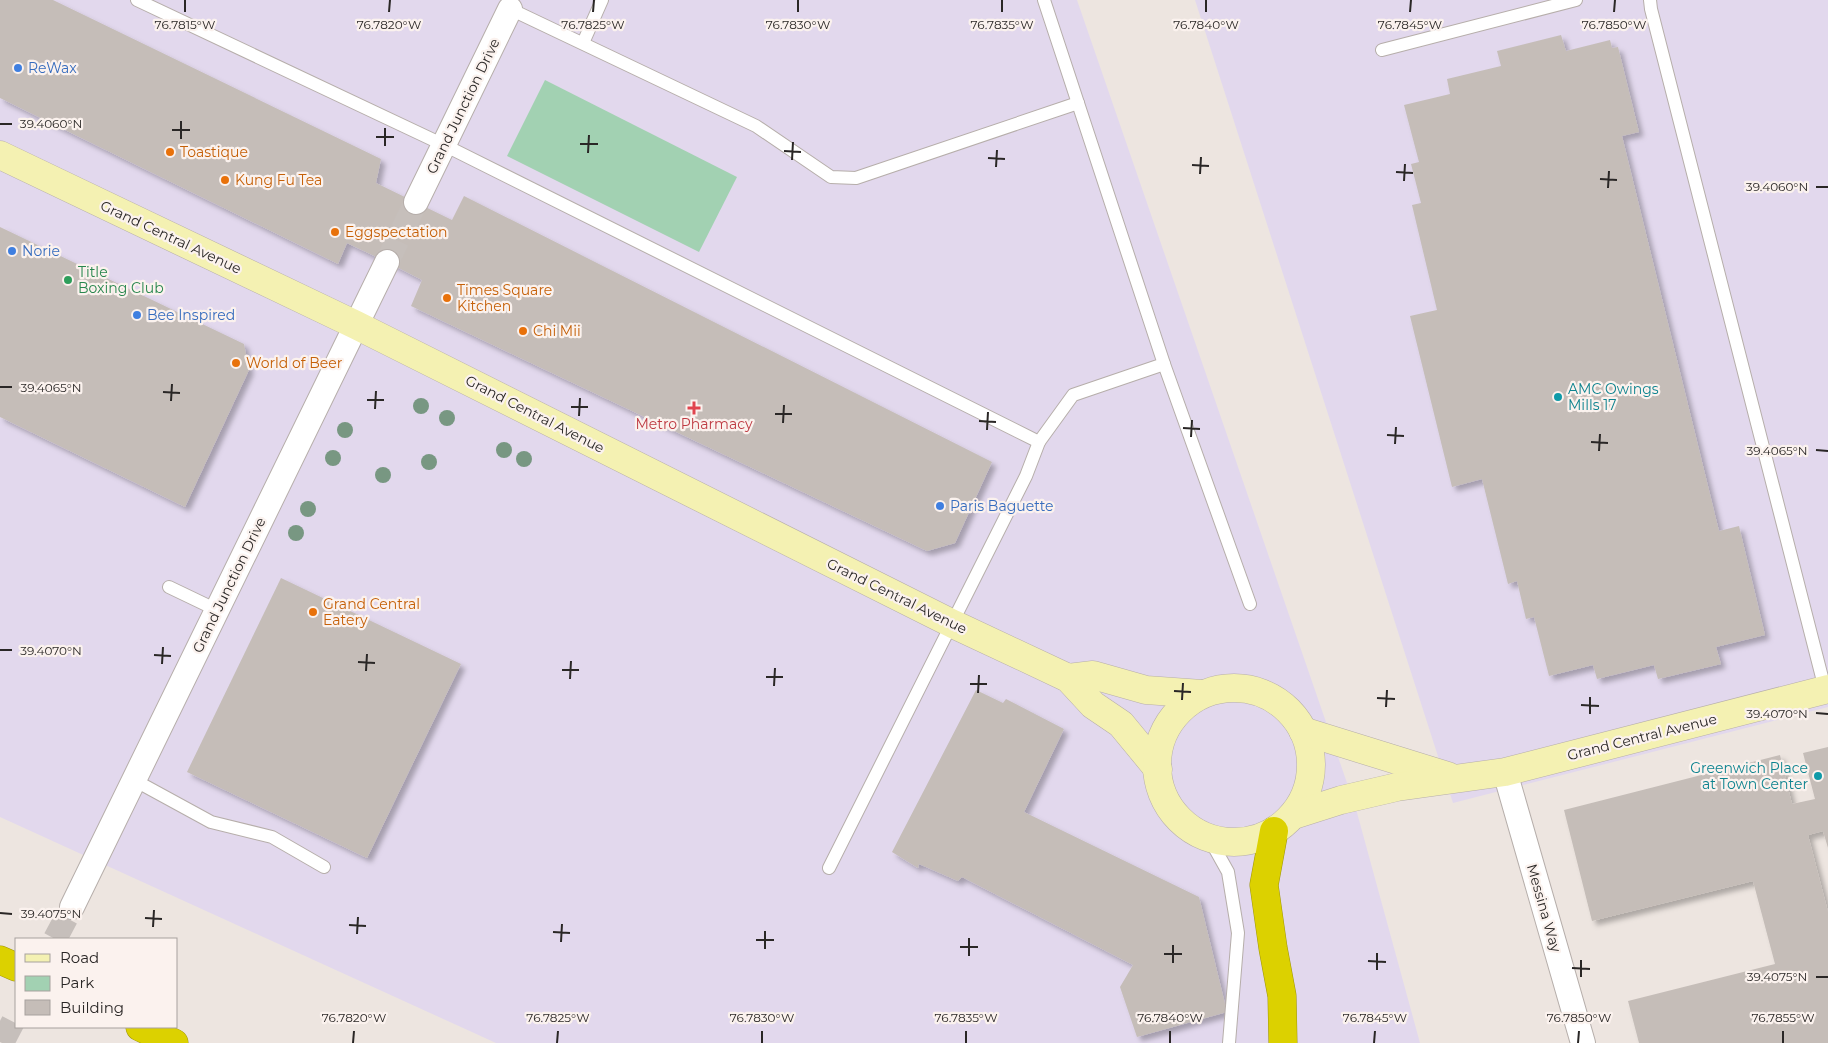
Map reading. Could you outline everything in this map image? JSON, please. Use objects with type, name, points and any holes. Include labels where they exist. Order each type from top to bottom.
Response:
[{"type":"highway","points":[[1283,1043],[1282,996],[1272,948],[1264,885],[1284,823]]},
{"type":"highway","points":[[0,960],[15,967]]},
{"type":"highway","points":[[142,1028],[174,1043]]},
{"type":"street","name":"Grand Junction Drive","points":[[416,202],[512,5]]},
{"type":"street","name":"Grand Central Avenue","points":[[0,155],[356,325],[953,624],[1068,678],[1093,706],[1121,724],[1158,769]]},
{"type":"street","name":"Grand Junction Drive","points":[[72,907],[387,262]]},
{"type":"street","name":"Grand Central Avenue","points":[[1068,678],[1093,676],[1146,690],[1202,694],[1227,688],[1253,690],[1277,700],[1296,718],[1303,731],[1308,741],[1312,767],[1307,792],[1284,823]]},
{"type":"street","name":"Grand Central Avenue","points":[[1202,694],[1181,709],[1165,730],[1157,755],[1158,781],[1168,806],[1186,825],[1209,838],[1231,842],[1253,840],[1284,823],[1341,800],[1388,789],[1505,772],[1826,689]]},
{"type":"street","name":"Grand Central Avenue","points":[[1303,731],[1454,778]]},
{"type":"street","name":"Messina Way","points":[[1505,772],[1583,1043]]},
{"type":"lane","points":[[137,0],[444,145],[1039,442]]},
{"type":"lane","points":[[582,43],[602,0]]},
{"type":"lane","points":[[1044,0],[1164,364],[1250,604]]},
{"type":"lane","points":[[1382,50],[1576,0]]},
{"type":"lane","points":[[1650,0],[1826,689]]},
{"type":"lane","points":[[512,5],[582,43],[756,126],[831,177],[856,178],[1078,103]]},
{"type":"lane","points":[[829,868],[1026,476],[1039,442],[1072,395],[1164,364]]},
{"type":"lane","points":[[169,587],[217,610]]},
{"type":"lane","points":[[134,780],[211,822],[272,837],[324,867]]},
{"type":"lane","points":[[1209,838],[1228,872],[1238,933],[1229,1043]]},
{"type":"shaded area","points":[[0,0],[1077,0],[1356,809],[1420,1043],[496,1043],[0,817]]},
{"type":"shaded area","points":[[1195,0],[1828,0],[1828,707],[1453,803]]},
{"type":"green space","points":[[545,80],[737,177],[699,252],[507,156]]},
{"type":"building","points":[[0,0],[53,0],[381,159],[376,183],[452,220],[464,196],[992,462],[955,543],[927,551],[411,306],[422,280],[387,262],[347,243],[338,264],[0,98]]},
{"type":"building","name":"AMC Owings Mills 17","points":[[1561,35],[1566,51],[1610,40],[1612,48],[1618,47],[1639,132],[1622,136],[1719,531],[1739,526],[1765,635],[1716,647],[1721,664],[1658,679],[1654,665],[1597,679],[1593,665],[1549,676],[1534,617],[1526,619],[1517,581],[1508,584],[1482,479],[1452,487],[1410,316],[1437,310],[1412,205],[1421,203],[1411,164],[1419,162],[1404,105],[1450,94],[1447,79],[1501,66],[1497,51]]},
{"type":"building","points":[[0,227],[244,344],[249,370],[185,507],[0,417]]},
{"type":"building","points":[[281,578],[461,664],[367,858],[187,772]]},
{"type":"building","points":[[976,690],[1003,703],[1006,699],[1064,729],[1024,812],[1199,897],[1227,1012],[1137,1037],[1120,987],[1133,965],[962,877],[958,881],[919,864],[918,868],[892,852]]},
{"type":"building","points":[[1828,747],[1828,848],[1823,831],[1808,835],[1828,912],[1828,1043],[1639,1043],[1628,1001],[1775,964],[1753,881],[1592,921],[1564,810],[1780,755],[1792,804],[1815,799],[1803,753]]},
{"type":"tunnel","points":[[387,262],[416,202]]},
{"type":"tunnel","points":[[56,938],[72,907]]},
{"type":"tunnel","points":[[2,1043],[15,1018]]},
{"type":"place","name":"ReWax","points":[[18,68]]},
{"type":"place","name":"Toastique","points":[[170,152]]},
{"type":"place","name":"Kung Fu Tea","points":[[225,180]]},
{"type":"place","name":"Eggspectation","points":[[335,232]]},
{"type":"place","name":"Norie","points":[[12,251]]},
{"type":"place","name":"Title Boxing Club","points":[[68,280]]},
{"type":"place","name":"Times Square Kitchen","points":[[447,298]]},
{"type":"place","name":"Bee Inspired","points":[[137,315]]},
{"type":"place","name":"Chi Mii","points":[[523,331]]},
{"type":"place","name":"World of Beer","points":[[236,363]]},
{"type":"place","name":"AMC Owings Mills 17","points":[[1558,397]]},
{"type":"place","name":"Metro Pharmacy","points":[[694,408]]},
{"type":"place","name":"Paris Baguette","points":[[940,506]]},
{"type":"place","name":"Grand Central Eatery","points":[[313,612]]},
{"type":"place","name":"Greenwich Place at Town Center","points":[[1818,776]]}]
